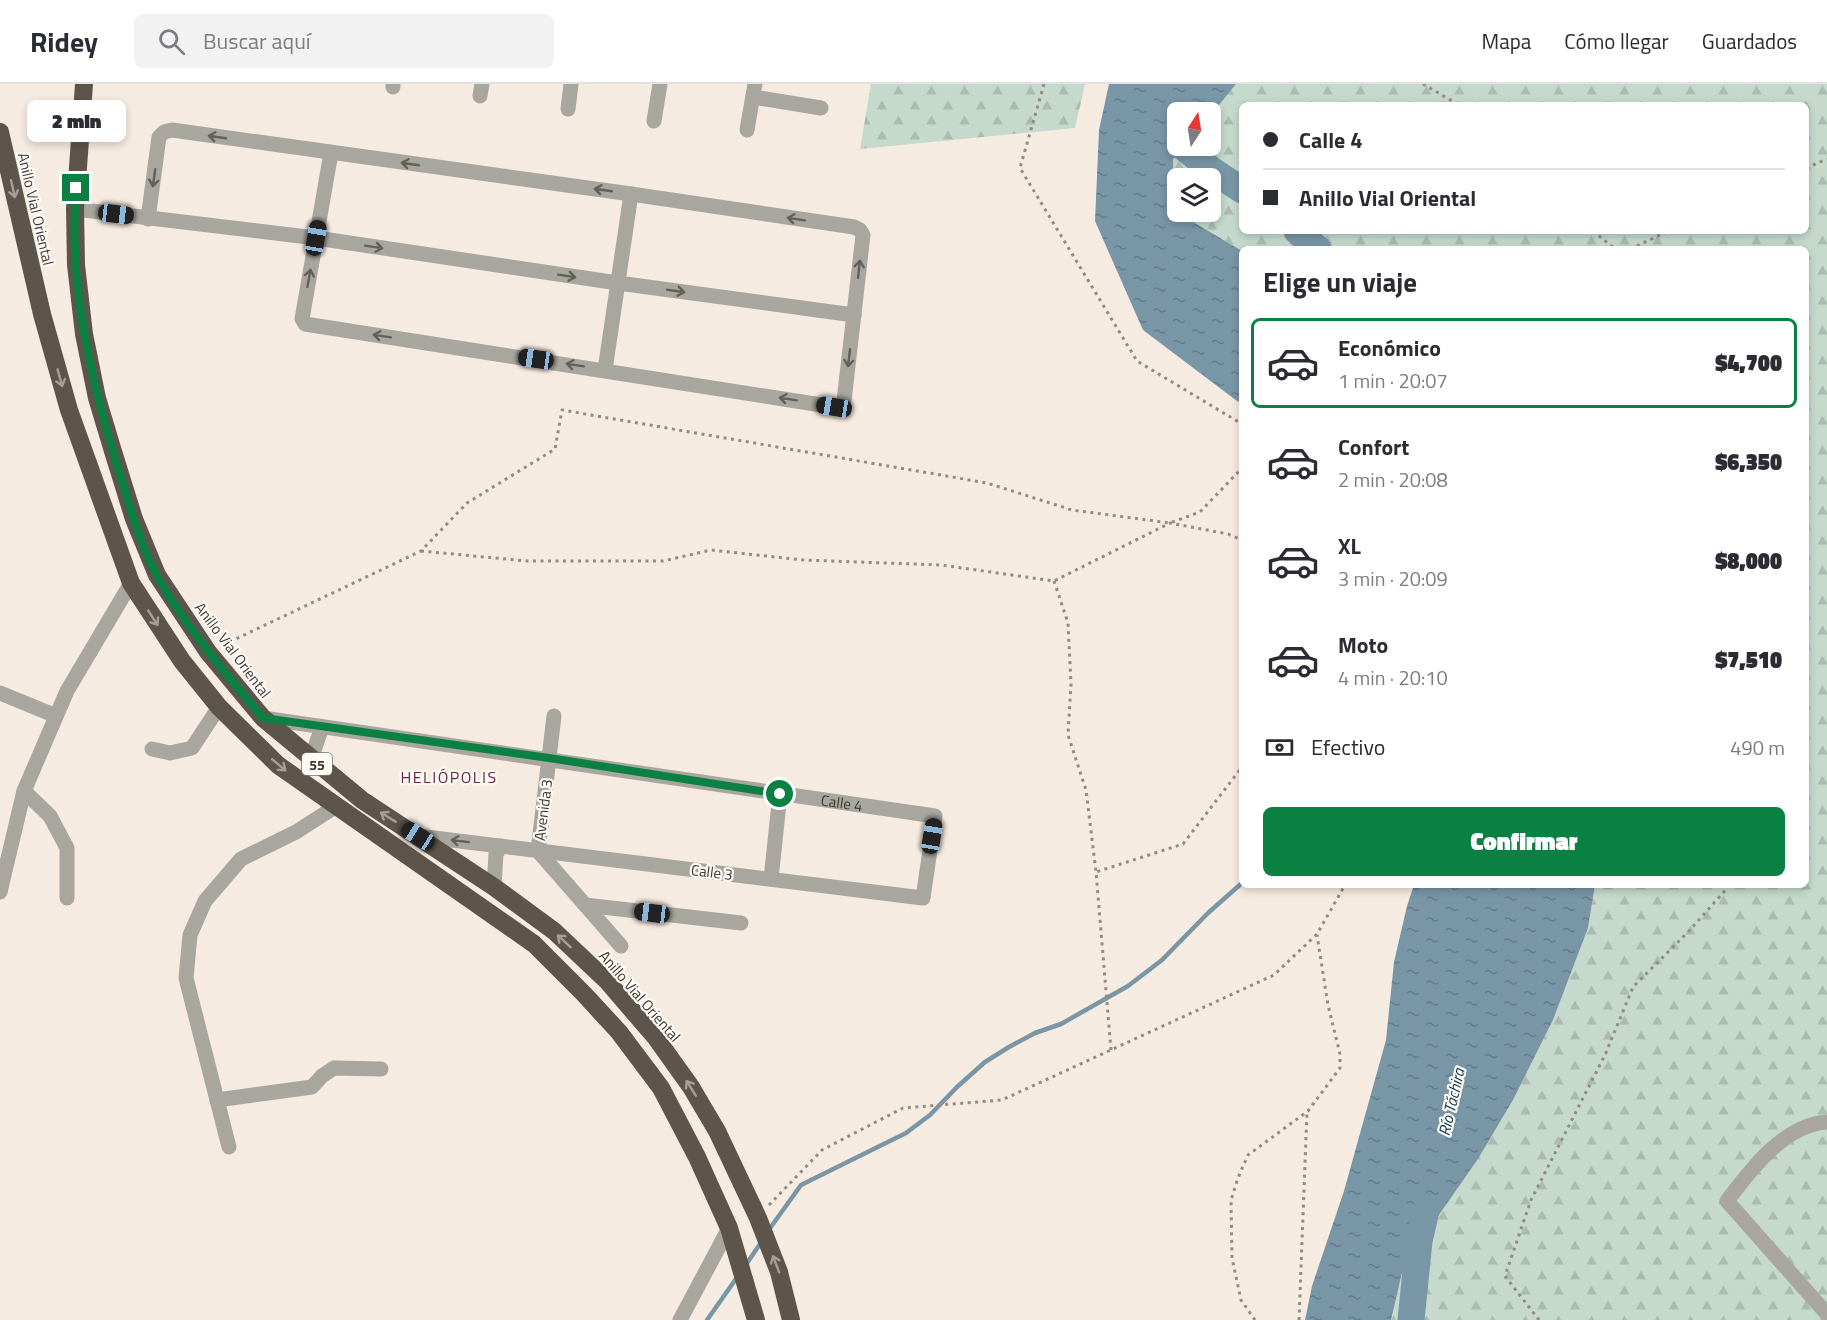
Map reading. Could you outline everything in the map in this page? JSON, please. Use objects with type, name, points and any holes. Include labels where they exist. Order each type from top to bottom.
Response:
[{"type":"highway","name":"Anillo Vial Oriental","points":[[84,84],[75,209],[76,265],[84,334],[97,398],[106,428],[134,519],[157,575],[208,652],[263,718],[362,800],[494,887],[554,931],[608,981],[656,1038],[691,1087],[717,1131],[758,1218],[779,1272],[790,1320]]},
{"type":"highway","name":"Anillo Vial Oriental","points":[[0,132],[42,314],[69,410],[131,583],[182,661],[219,707],[278,765],[534,944],[619,1032],[661,1088],[697,1157],[729,1228],[756,1320]]},
{"type":"street","points":[[568,109],[571,84]]},
{"type":"street","points":[[654,121],[660,84]]},
{"type":"street","points":[[747,130],[754,91],[821,108]]},
{"type":"street","points":[[148,219],[159,137],[164,132],[172,130],[854,227],[863,235],[844,401],[841,405],[834,407],[305,324],[302,319],[331,153]]},
{"type":"street","points":[[605,370],[631,194]]},
{"type":"street","points":[[75,209],[316,238],[854,315]]},
{"type":"street","points":[[0,892],[24,791],[67,691],[131,583]]},
{"type":"street","points":[[0,693],[56,717]]},
{"type":"street","points":[[152,749],[170,753],[192,748],[219,707]]},
{"type":"street","name":"Avenida 3","points":[[554,716],[538,851],[621,946]]},
{"type":"street","name":"Calle 4","points":[[263,718],[935,816],[923,898]]},
{"type":"street","points":[[311,759],[322,727]]},
{"type":"street","points":[[24,791],[50,816],[67,848],[67,898]]},
{"type":"street","points":[[771,879],[780,794]]},
{"type":"street","points":[[229,1147],[186,978],[190,935],[205,901],[241,859],[296,832],[335,807]]},
{"type":"street","name":"Calle 3","points":[[418,836],[923,898]]},
{"type":"street","points":[[494,887],[496,854],[501,846]]},
{"type":"street","points":[[585,905],[741,923]]},
{"type":"street","points":[[218,1100],[312,1088],[322,1076],[334,1068],[381,1069]]},
{"type":"street","points":[[1827,1122],[1819,1123],[1786,1137],[1752,1167],[1727,1201],[1827,1314]]},
{"type":"street","points":[[680,1320],[729,1228]]},
{"type":"path","points":[[1044,84],[1020,168],[1137,361],[1239,422]]},
{"type":"path","points":[[1423,84],[1454,102]]},
{"type":"path","points":[[1809,167],[1827,159]]},
{"type":"path","points":[[1597,234],[1611,246]]},
{"type":"path","points":[[1636,246],[1662,234]]},
{"type":"path","points":[[208,652],[421,551],[468,503],[555,449],[562,410],[987,483],[1072,510],[1170,523],[1228,534],[1239,539]]},
{"type":"path","points":[[421,551],[527,561],[663,561],[711,550],[803,560],[940,565],[1054,581],[1170,523],[1200,512],[1239,471]]},
{"type":"path","points":[[1054,581],[1068,622],[1071,684],[1068,735],[1086,790],[1096,872],[1111,1050]]},
{"type":"path","points":[[1096,872],[1183,844],[1239,771]]},
{"type":"path","points":[[758,1218],[822,1150],[903,1108],[1002,1100],[1274,975],[1317,934],[1343,888]]},
{"type":"path","points":[[1539,1320],[1505,1276],[1532,1200],[1605,1055],[1633,987],[1727,888]]},
{"type":"path","points":[[1255,1320],[1241,1300],[1232,1258],[1232,1200],[1238,1178],[1248,1155],[1308,1111],[1340,1068],[1340,1054],[1328,1005],[1317,934]]},
{"type":"path","points":[[1299,1320],[1308,1111]]},
{"type":"green space","points":[[871,84],[1085,84],[1075,128],[860,149]]},
{"type":"green space","points":[[1236,84],[1827,84],[1827,1320],[1391,1320],[1402,1273],[1478,1159],[1513,1100],[1553,1020],[1588,928],[1595,888],[1809,888],[1809,246],[1239,246],[1239,249],[1194,222],[1221,222],[1221,168],[1173,168],[1173,159],[1176,156],[1221,156],[1221,103]]},
{"type":"water","points":[[1109,84],[1236,84],[1221,103],[1167,102],[1167,156],[1176,156],[1173,159],[1173,168],[1167,168],[1167,222],[1194,222],[1239,249],[1239,402],[1143,330],[1095,221],[1099,130]]},
{"type":"water","points":[[1413,888],[1595,888],[1588,928],[1553,1020],[1513,1100],[1478,1159],[1402,1273],[1391,1320],[1305,1320],[1312,1286],[1344,1191],[1386,1040],[1394,962]]},
{"type":"waterway","name":"Río Táchira","points":[[1194,156],[1239,188]]},
{"type":"waterway","name":"Río Táchira","points":[[1300,234],[1314,246]]},
{"type":"waterway","points":[[768,1231],[801,1185],[906,1133],[930,1115],[985,1062],[1035,1033],[1061,1024],[1128,986],[1162,960],[1208,913],[1239,886]]},
{"type":"waterway","name":"Río Táchira","points":[[1411,1320],[1419,1241],[1426,1211]]},
{"type":"waterway","points":[[745,1266],[762,1241]]},
{"type":"waterway","points":[[707,1320],[738,1276]]},
{"type":"district","name":"HELIÓPOLIS","points":[[449,777]]},
{"type":"route","points":[[76,188],[76,265],[84,334],[97,398],[134,519],[157,575],[208,652],[263,718],[549,758],[780,794]]}]
